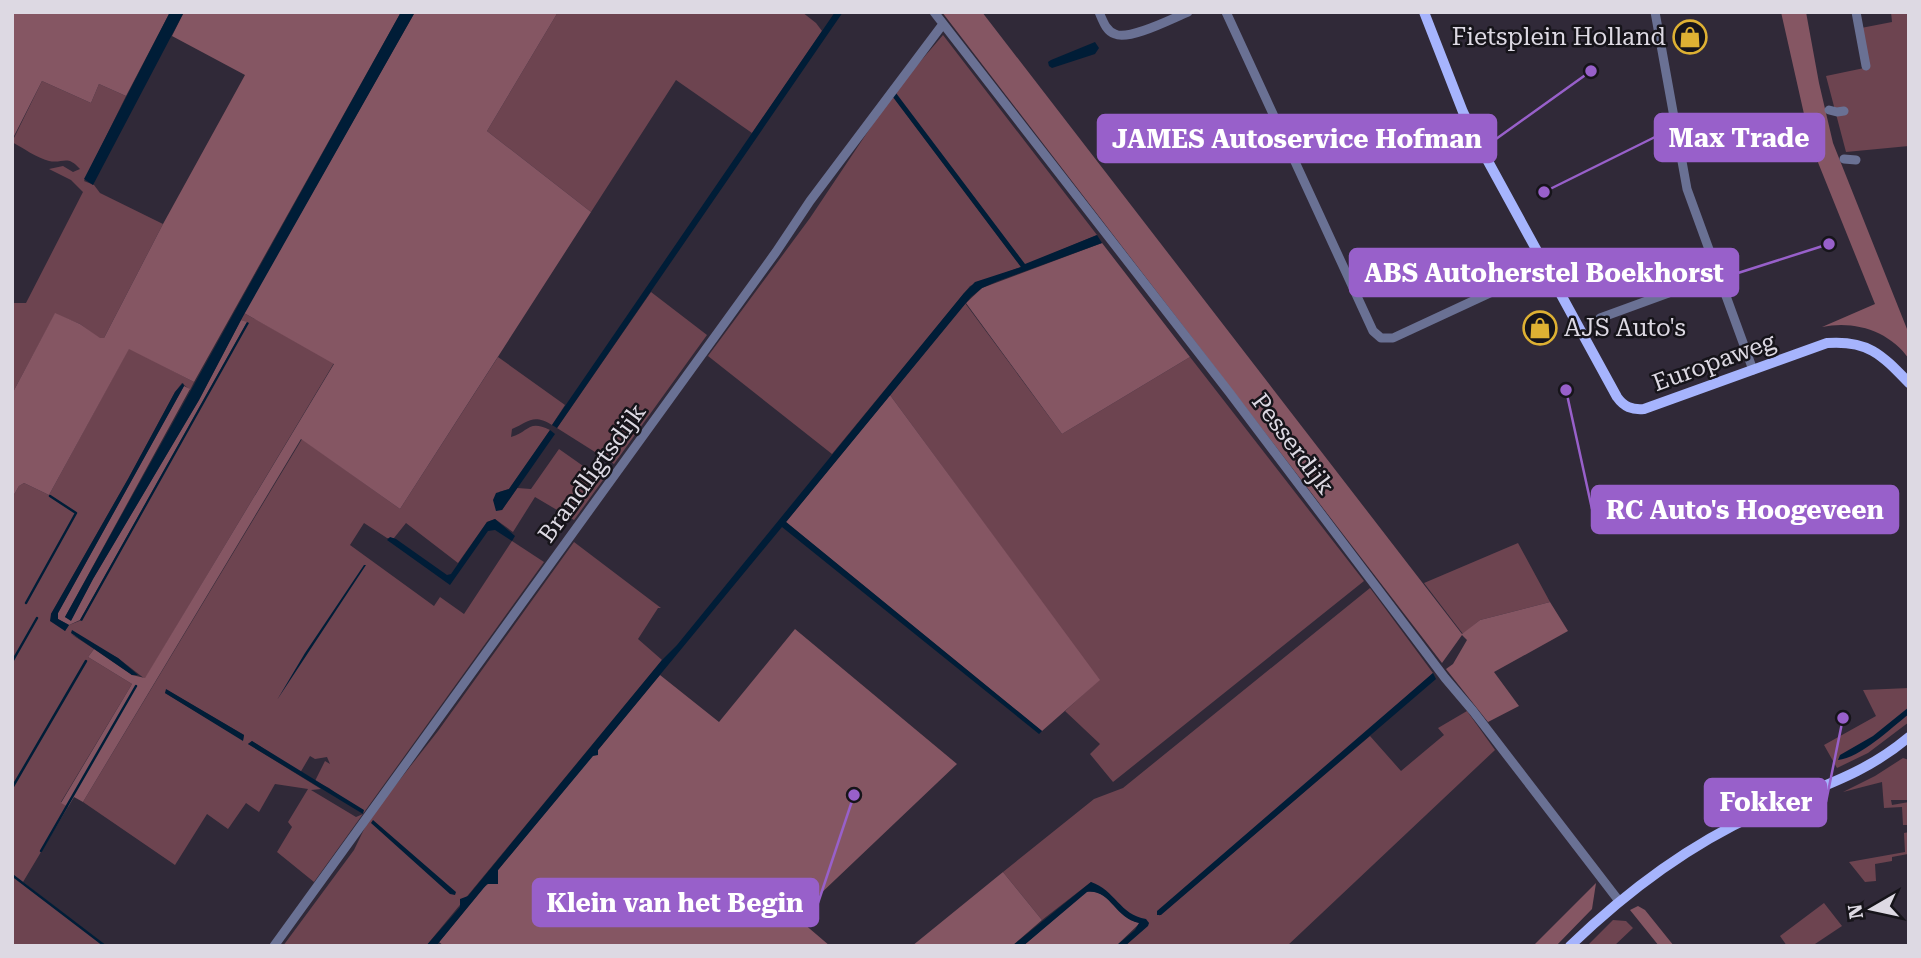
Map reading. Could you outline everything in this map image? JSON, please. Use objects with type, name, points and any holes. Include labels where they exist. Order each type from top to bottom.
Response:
[{"type":"main road","name":"Europaweg","points":[[1424,12],[1463,112],[1617,397],[1630,408],[1651,407],[1827,343],[1849,342],[1876,351],[1909,383]]},
{"type":"main road","points":[[1570,946],[1619,901],[1704,841],[1766,810],[1872,765],[1909,737]]},
{"type":"street","name":"Pesserdijk","points":[[934,12],[1619,901]]},
{"type":"street","points":[[1099,12],[1108,30],[1117,36],[1129,36],[1188,12]]},
{"type":"street","points":[[1226,12],[1373,331],[1381,338],[1393,338],[1546,267]]},
{"type":"street","points":[[1655,12],[1687,189],[1753,370]]},
{"type":"street","points":[[1856,12],[1867,66]]},
{"type":"street","name":"Brandligtsdijk","points":[[274,946],[776,252],[810,201],[943,24]]},
{"type":"street","points":[[1829,110],[1844,111]]},
{"type":"street","points":[[1844,159],[1856,160]]},
{"type":"street","points":[[1600,318],[1717,275]]},
{"type":"shaded area","points":[[12,12],[170,12],[126,96],[99,84],[91,103],[42,81],[12,140]]},
{"type":"shaded area","points":[[184,12],[401,12],[194,382],[129,349],[49,495],[24,483],[12,498],[12,394],[55,313],[104,338],[245,75],[172,36]]},
{"type":"shaded area","points":[[415,12],[558,12],[487,131],[591,212],[400,509],[301,439],[83,802],[74,797],[68,807],[61,803],[132,684],[88,657],[94,649],[132,675],[145,678],[334,364],[244,313]]},
{"type":"shaded area","points":[[558,12],[802,12],[822,31],[752,133],[676,80],[591,212],[487,131]]},
{"type":"shaded area","points":[[942,12],[982,12],[1462,634],[1480,620],[1550,602],[1568,631],[1494,672],[1519,706],[1488,722],[1446,669],[1453,664],[1467,640],[1462,635],[1442,663]]},
{"type":"shaded area","points":[[1781,12],[1806,12],[1833,143],[1909,334],[1909,359],[1892,341],[1870,330],[1846,325],[1822,327],[1875,304],[1811,145]]},
{"type":"shaded area","points":[[1891,12],[1909,12],[1909,146],[1846,152],[1826,76],[1869,67],[1861,28],[1892,22]]},
{"type":"shaded area","points":[[943,35],[1097,235],[1025,265],[895,93],[893,97],[1021,267],[970,286],[832,454],[708,356],[810,218],[895,91]]},
{"type":"shaded area","points":[[42,81],[91,103],[99,84],[126,96],[84,181],[94,185],[100,193],[163,224],[104,338],[100,339],[80,324],[55,314],[12,394],[12,303],[26,303],[83,192],[71,180],[49,169],[63,166],[73,172],[80,169],[76,164],[44,160],[12,142]]},
{"type":"shaded area","points":[[1102,243],[1190,357],[1062,434],[966,303],[982,288]]},
{"type":"shaded area","points":[[651,292],[707,335],[614,464],[557,428]]},
{"type":"shaded area","points":[[965,303],[1062,434],[1190,357],[1364,581],[1113,782],[1090,754],[1100,744],[1065,711],[1099,680],[890,395]]},
{"type":"shaded area","points":[[244,313],[334,363],[145,679],[118,658],[71,634],[94,649],[88,657],[132,684],[61,802],[68,807],[23,882],[105,946],[12,946],[12,498],[24,483],[49,495],[129,348],[194,382],[190,390],[182,383],[175,392],[51,614],[65,631],[69,625],[82,620],[248,323],[241,320]]},
{"type":"shaded area","points":[[241,320],[247,322],[80,620],[69,625],[58,619],[58,613],[184,386],[190,389],[65,617],[71,620],[199,400]]},
{"type":"shaded area","points":[[498,357],[565,405],[552,425],[535,419],[512,429],[511,437],[533,426],[550,430],[509,489],[499,492],[502,510],[517,488],[531,489],[559,449],[603,480],[574,520],[535,497],[513,532],[495,519],[487,522],[458,563],[406,523],[394,538],[387,538],[364,523],[350,545],[434,606],[440,597],[464,614],[512,541],[544,562],[363,814],[314,882],[277,852],[292,827],[288,822],[308,789],[275,784],[259,812],[246,803],[228,829],[207,814],[175,865],[83,802],[302,439],[400,509]],"holes":[[[167,690],[244,735],[243,740],[165,693]],[[252,741],[300,773],[310,756],[315,759],[327,757],[330,764],[325,761],[315,781],[329,788],[363,814],[356,817],[311,790],[321,789],[248,744]]]},
{"type":"shaded area","points":[[890,395],[1100,680],[1042,731],[786,522]]},
{"type":"shaded area","points":[[574,542],[661,608],[658,608],[638,639],[662,660],[426,946],[283,946],[354,850],[369,819],[438,731]]},
{"type":"shaded area","points":[[1518,543],[1550,602],[1480,620],[1463,634],[1424,583]]},
{"type":"shaded area","points":[[1370,588],[1433,673],[1159,916],[1370,736],[1401,771],[1444,735],[1438,728],[1467,711],[1495,750],[1287,946],[1125,946],[1149,923],[1130,914],[1091,882],[1042,920],[1003,872],[1094,799],[1123,788]]},
{"type":"shaded area","points":[[795,629],[957,764],[796,917],[830,946],[444,946],[439,942],[483,888],[497,877],[498,870],[593,755],[598,755],[598,750],[660,675],[719,722]]},
{"type":"shaded area","points":[[1909,688],[1909,722],[1868,753],[1837,768],[1824,745],[1876,716],[1863,690]]},
{"type":"shaded area","points":[[1903,758],[1909,760],[1909,800],[1891,800],[1892,805],[1909,802],[1909,825],[1903,825],[1902,807],[1884,808],[1882,782],[1843,792],[1875,776]]},
{"type":"shaded area","points":[[1909,832],[1909,857],[1908,854],[1892,857],[1892,861],[1875,864],[1876,881],[1865,882],[1849,862],[1905,852],[1904,833]]},
{"type":"shaded area","points":[[1003,872],[1042,920],[1012,946],[912,946]]},
{"type":"shaded area","points":[[1596,883],[1592,909],[1556,946],[1533,946]]},
{"type":"shaded area","points":[[1087,891],[1102,894],[1125,916],[1140,923],[1116,946],[1023,946]]},
{"type":"shaded area","points":[[1824,903],[1842,926],[1812,946],[1787,946],[1780,936]]},
{"type":"shaded area","points":[[1638,906],[1645,910],[1674,946],[1659,946],[1630,910]]},
{"type":"shaded area","points":[[1613,920],[1626,921],[1633,928],[1614,946],[1587,946]]},
{"type":"water","points":[[170,12],[184,12],[93,185],[84,179]]},
{"type":"water","points":[[401,12],[415,12],[241,320],[199,400],[71,621],[65,617]]},
{"type":"water","points":[[835,12],[843,12],[557,428],[552,425]]},
{"type":"water","points":[[1095,42],[1099,48],[1095,54],[1052,68],[1049,66],[1048,62],[1051,60]]},
{"type":"water","points":[[896,93],[1025,264],[1097,235],[1102,243],[998,281],[982,288],[971,297],[786,522],[1042,731],[1039,734],[782,527],[598,750],[598,755],[593,756],[498,870],[498,884],[487,884],[436,946],[426,946],[460,907],[460,899],[468,896],[677,645],[964,293],[975,282],[1021,267],[893,97]]},
{"type":"water","points":[[247,322],[249,323],[82,621],[80,620]]},
{"type":"water","points":[[183,383],[184,386],[58,613],[58,619],[69,625],[65,631],[50,621],[51,614],[175,392]]},
{"type":"water","points":[[550,430],[555,434],[502,510],[496,511],[493,500],[496,493],[509,489]]},
{"type":"water","points":[[495,519],[515,536],[512,541],[495,530],[488,531],[450,585],[387,540],[390,537],[396,539],[447,575],[451,574],[487,522]]},
{"type":"water","points":[[366,565],[277,700],[305,653]]},
{"type":"water","points":[[72,630],[118,658],[138,675],[132,675],[71,633]]},
{"type":"water","points":[[1433,673],[1436,679],[1161,915],[1157,915],[1157,911]]},
{"type":"water","points":[[166,689],[244,735],[243,741],[165,693]]},
{"type":"water","points":[[1909,707],[1909,714],[1875,742],[1856,754],[1838,760],[1840,755],[1873,736]]},
{"type":"water","points":[[252,741],[364,810],[363,814],[248,744]]},
{"type":"water","points":[[373,820],[456,892],[455,895],[450,894],[371,823]]},
{"type":"water","points":[[1091,882],[1106,891],[1130,913],[1146,919],[1148,926],[1125,946],[1116,946],[1135,930],[1139,923],[1124,916],[1102,895],[1087,892],[1023,946],[1012,946]]},
{"type":"waterway","points":[[26,603],[76,513],[50,496]]},
{"type":"waterway","points":[[12,662],[37,618]]},
{"type":"waterway","points":[[12,788],[86,661]]},
{"type":"waterway","points":[[41,851],[136,686]]},
{"type":"waterway","points":[[12,875],[105,946]]},
{"type":"place","name":"Fietsplein Holland","points":[[1690,37]]},
{"type":"place","name":"JAMES Autoservice Hofman","points":[[1591,71]]},
{"type":"place","name":"Max Trade","points":[[1544,192]]},
{"type":"place","name":"ABS Autoherstel Boekhorst","points":[[1829,244]]},
{"type":"place","name":"AJS Auto's","points":[[1540,328]]},
{"type":"place","name":"RC Auto's Hoogeveen","points":[[1566,390]]},
{"type":"place","name":"Fokker","points":[[1843,718]]},
{"type":"place","name":"Klein van het Begin","points":[[854,795]]}]
